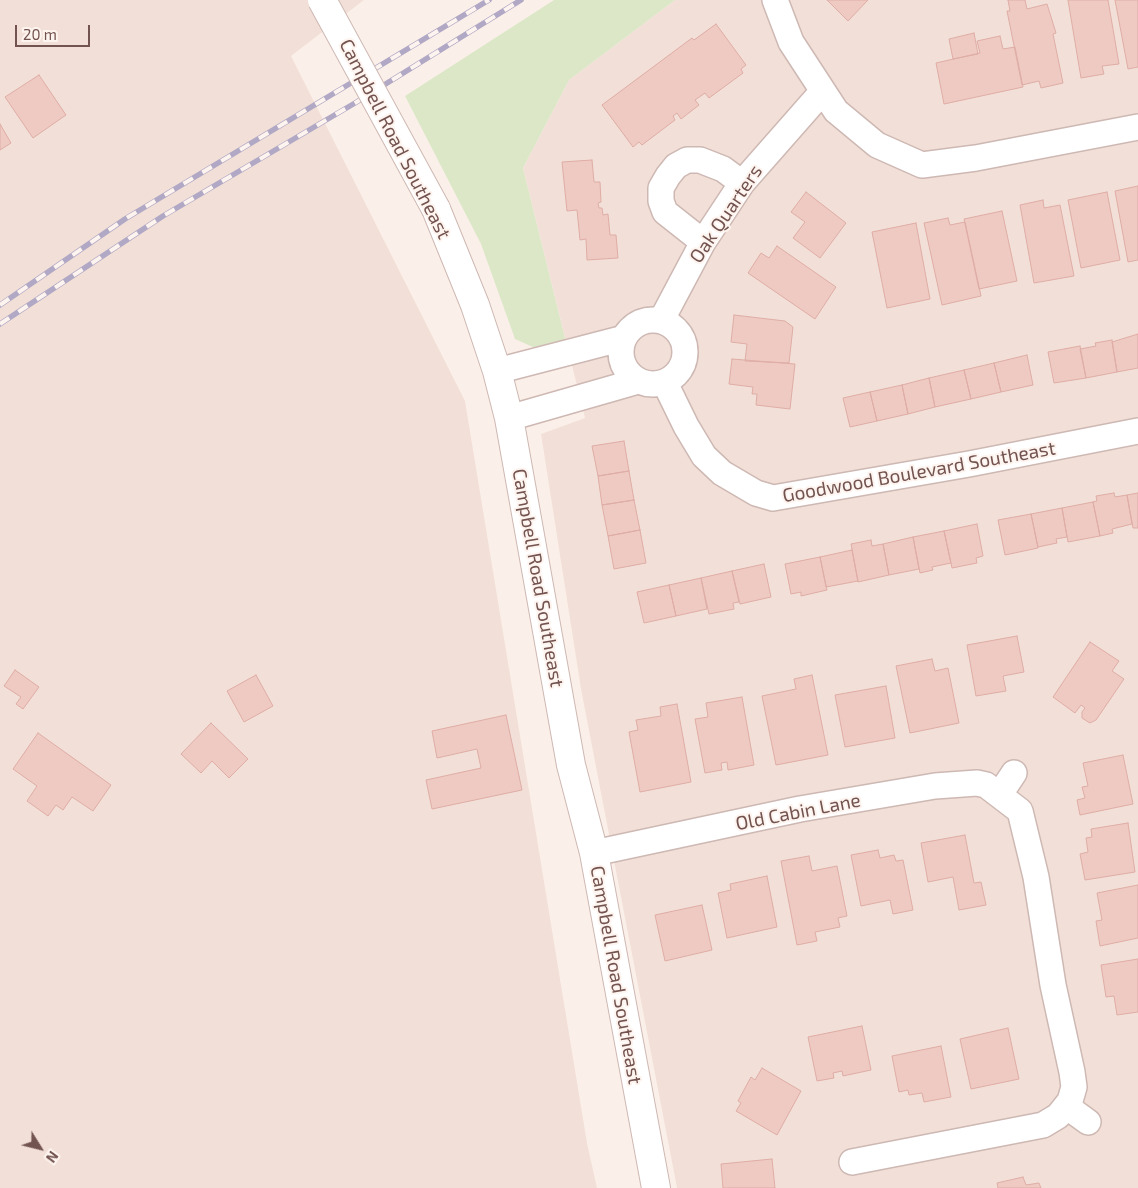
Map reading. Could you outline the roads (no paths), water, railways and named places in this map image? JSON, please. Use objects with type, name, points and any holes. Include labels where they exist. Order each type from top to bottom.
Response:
[{"type":"street","name":"Campbell Road Southeast","points":[[322,0],[436,209],[475,304],[498,371],[522,483],[571,766],[594,853],[656,1188]]},
{"type":"street","points":[[775,0],[791,42],[836,111],[877,145],[922,165],[976,158],[1138,127]]},
{"type":"street","name":"Oak Quarters","points":[[661,321],[703,242],[742,183],[822,92]]},
{"type":"street","points":[[703,242],[666,212],[661,201],[661,188],[668,176],[676,166],[687,160],[700,160],[723,169],[742,183]]},
{"type":"street","points":[[509,418],[638,381],[650,384],[665,383],[675,376],[682,367],[685,356],[685,344],[680,334],[672,326],[661,321],[650,320],[630,329],[624,338],[621,347],[624,366],[638,381]]},
{"type":"street","points":[[498,371],[624,338]]},
{"type":"street","name":"Goodwood Boulevard Southeast","points":[[665,383],[686,426],[704,456],[722,473],[770,498],[969,464],[1138,431]]},
{"type":"street","points":[[1000,794],[1014,773]]},
{"type":"street","name":"Old Cabin Lane","points":[[594,853],[800,809],[934,786],[977,783],[986,785],[1020,811],[1036,877],[1053,985],[1072,1072],[1074,1087],[1070,1101],[1066,1106]]},
{"type":"street","points":[[852,1162],[1038,1126],[1058,1116],[1066,1106],[1088,1122]]},
{"type":"railway","points":[[0,305],[125,219],[489,0]]},
{"type":"railway","points":[[0,324],[163,216],[355,103],[521,0]]}]
